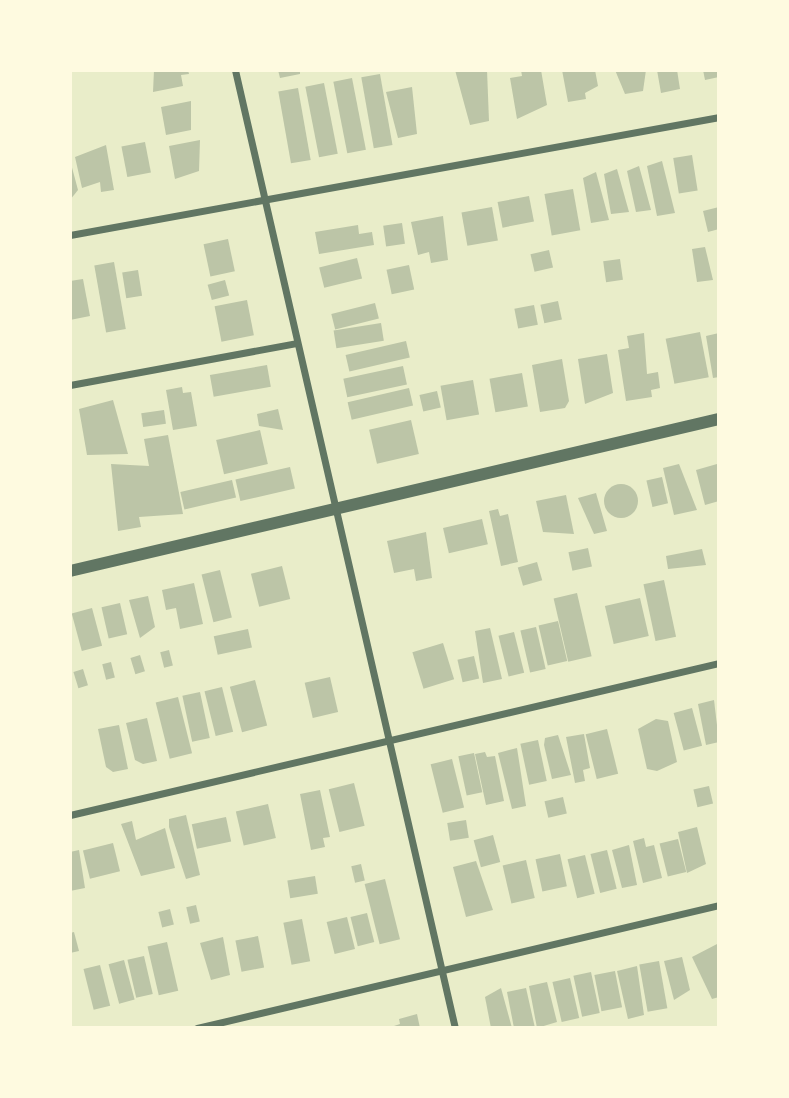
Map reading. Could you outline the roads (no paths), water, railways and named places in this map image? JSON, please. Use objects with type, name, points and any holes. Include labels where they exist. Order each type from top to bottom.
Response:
[{"type":"street","points":[[235,70],[455,1028]]},
{"type":"street","points":[[70,234],[719,117]]},
{"type":"street","points":[[70,385],[296,344]]},
{"type":"street","points":[[70,571],[719,419]]},
{"type":"street","points":[[70,815],[719,663]]},
{"type":"street","points":[[197,1028],[719,905]]}]
